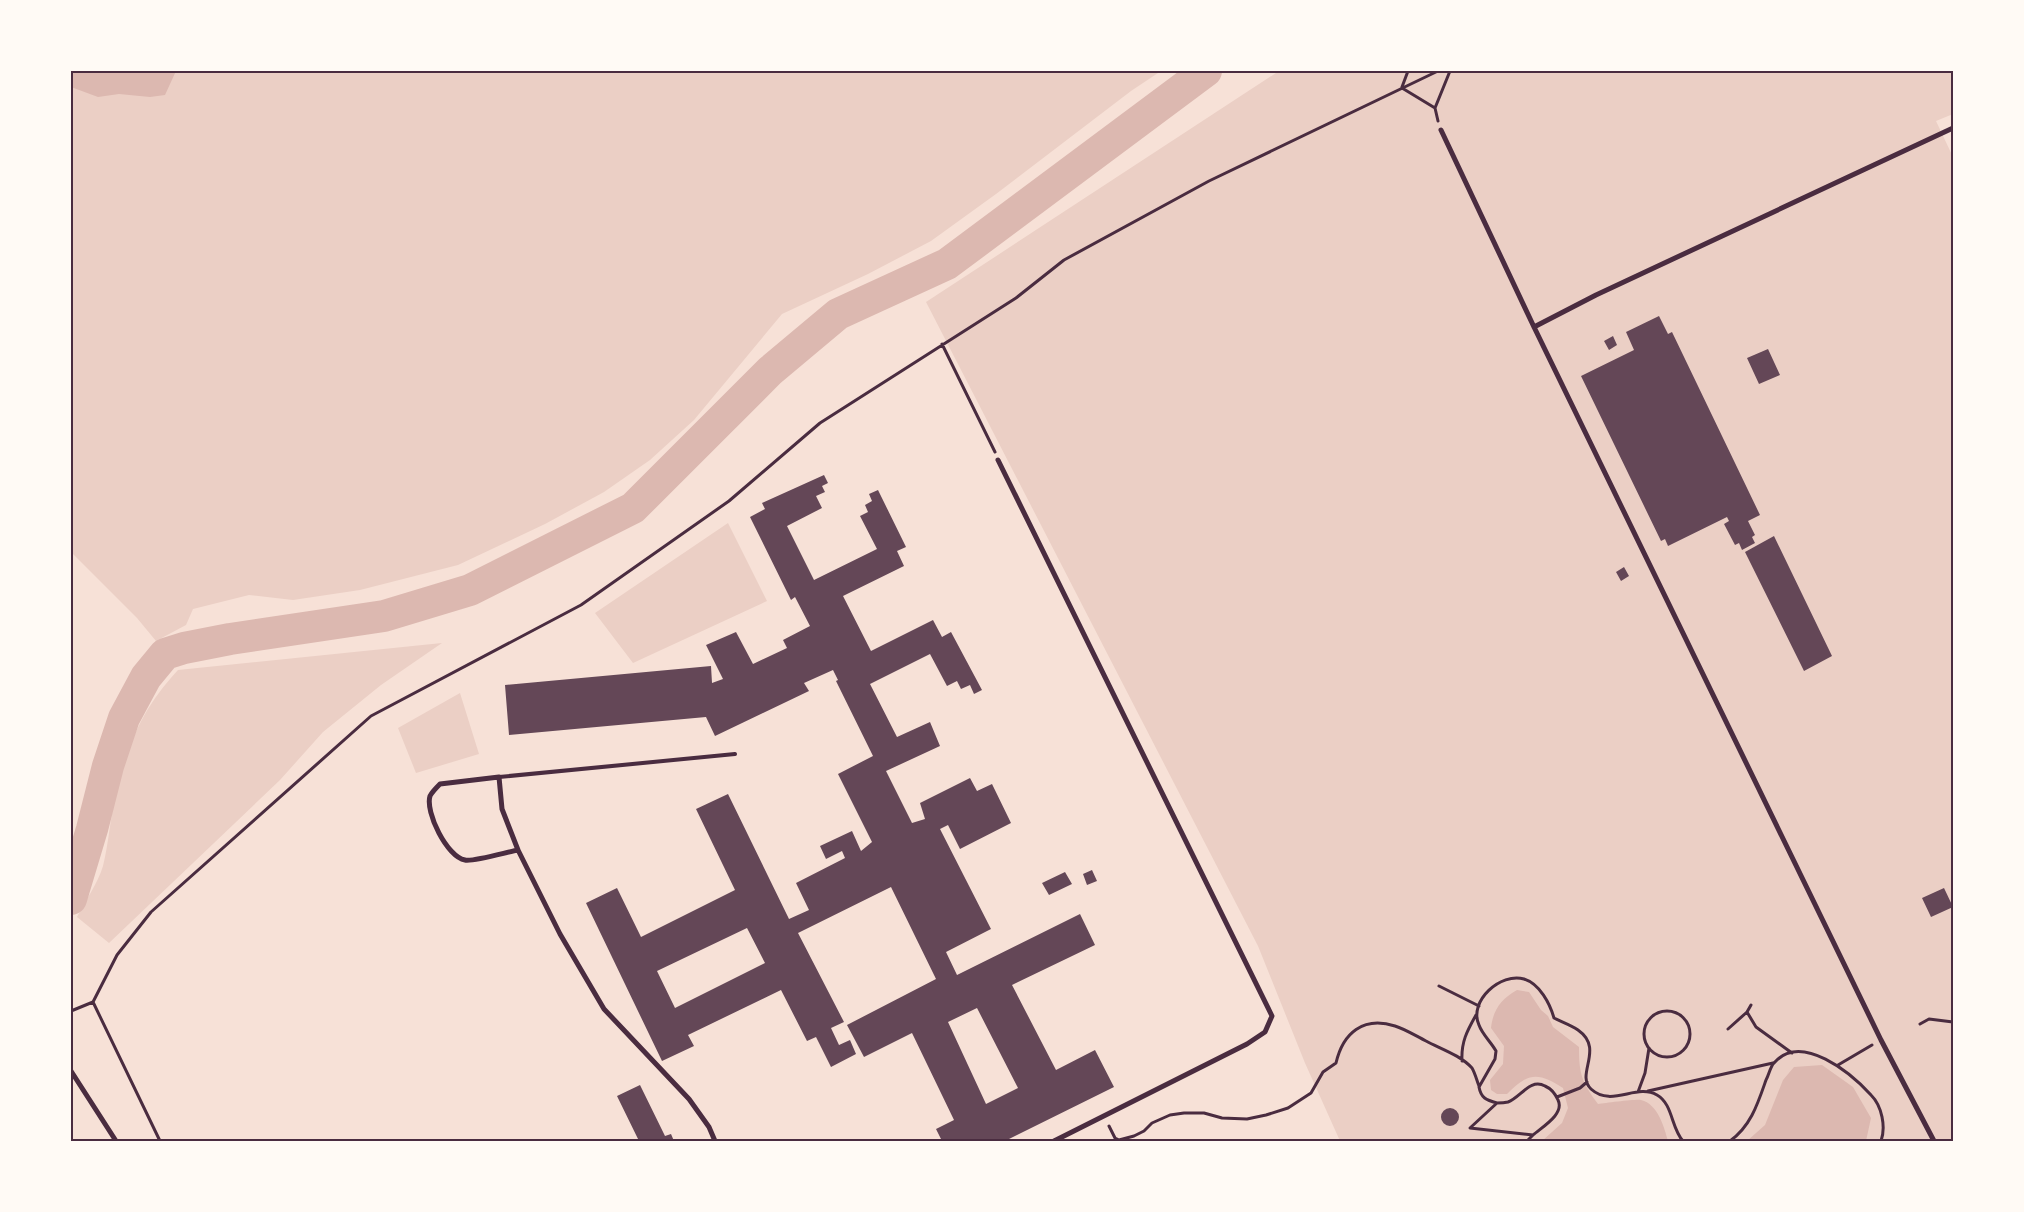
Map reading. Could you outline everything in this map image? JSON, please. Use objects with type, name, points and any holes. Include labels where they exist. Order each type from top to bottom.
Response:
[{"type":"street","points":[[1534,327],[1596,295],[1953,128]]},
{"type":"street","points":[[1441,130],[1534,327],[1881,1040],[1934,1141]]},
{"type":"street","points":[[998,460],[1272,1016],[1265,1032],[1247,1044],[1054,1141]]},
{"type":"street","points":[[518,850],[465,861],[455,855],[443,843],[430,807],[430,795],[440,784],[499,777],[502,809],[518,850],[560,934],[604,1009],[689,1099],[716,1141]]},
{"type":"street","points":[[71,1072],[116,1141]]},
{"type":"lane","points":[[499,777],[735,754]]},
{"type":"path","points":[[1402,87],[1408,71]]},
{"type":"path","points":[[71,1011],[92,1002],[117,955],[151,912],[371,716],[581,605],[729,501],[820,423],[1016,298],[1064,260],[1209,181],[1438,71]]},
{"type":"path","points":[[1441,130],[1435,108],[1450,71]]},
{"type":"path","points":[[1402,87],[1435,108]]},
{"type":"path","points":[[942,344],[998,460]]},
{"type":"path","points":[[1462,1061],[1462,1047],[1465,1035],[1483,996],[1496,986],[1517,978],[1526,980],[1537,988],[1550,1003],[1554,1018],[1579,1030],[1586,1039],[1591,1058],[1586,1073],[1587,1082],[1591,1089],[1610,1098],[1774,1063],[1785,1055],[1804,1051],[1838,1065],[1860,1083],[1874,1098],[1881,1113],[1884,1132],[1881,1141]]},
{"type":"path","points":[[1439,986],[1479,1006]]},
{"type":"path","points":[[92,1002],[160,1141]]},
{"type":"path","points":[[1728,1030],[1747,1012],[1751,1004]]},
{"type":"path","points":[[1638,1093],[1645,1073],[1649,1048],[1644,1035],[1646,1027],[1653,1016],[1667,1011],[1674,1012],[1686,1020],[1690,1027],[1689,1043],[1678,1054],[1663,1056],[1649,1048]]},
{"type":"path","points":[[1747,1012],[1756,1027],[1793,1053]]},
{"type":"path","points":[[1476,1014],[1479,1026],[1496,1051],[1495,1059],[1479,1087]]},
{"type":"path","points":[[1920,1024],[1929,1019],[1953,1022]]},
{"type":"path","points":[[1104,1116],[1115,1138],[1119,1140],[1134,1136],[1144,1131],[1152,1123],[1170,1115],[1204,1113],[1222,1118],[1247,1119],[1288,1108],[1311,1093],[1323,1072],[1336,1063],[1338,1054],[1352,1032],[1370,1023],[1396,1026],[1462,1061],[1472,1069],[1484,1099],[1496,1103],[1508,1102],[1534,1084],[1541,1084],[1553,1090],[1560,1103],[1559,1110],[1550,1121],[1527,1141]]},
{"type":"path","points":[[1838,1065],[1881,1040]]},
{"type":"path","points":[[1730,1141],[1750,1119],[1774,1063]]},
{"type":"path","points":[[1557,1097],[1580,1088],[1587,1082]]},
{"type":"path","points":[[1647,1091],[1662,1099],[1683,1141]]},
{"type":"path","points":[[1496,1103],[1470,1128],[1533,1135]]},
{"type":"shaded area","points":[[71,71],[1161,71],[1131,91],[931,241],[868,274],[782,314],[694,420],[650,460],[604,492],[545,524],[458,565],[360,590],[293,600],[249,595],[193,609],[186,625],[156,641],[137,618],[71,552]]},
{"type":"shaded area","points":[[71,71],[176,71],[165,95],[150,97],[119,94],[98,97],[71,87]]},
{"type":"shaded area","points":[[1279,71],[1953,71],[1953,114],[1936,121],[1953,157],[1953,1141],[1340,1141],[1305,1063],[1258,946],[926,302]]},
{"type":"shaded area","points":[[728,523],[767,601],[633,663],[595,613]]},
{"type":"shaded area","points":[[442,643],[381,685],[323,732],[280,780],[109,943],[77,917],[95,885],[103,866],[116,794],[131,743],[155,699],[178,670]]},
{"type":"shaded area","points":[[460,693],[479,754],[416,773],[398,728]]},
{"type":"shaded area","points":[[1517,990],[1529,992],[1541,1010],[1548,1016],[1553,1027],[1579,1047],[1582,1078],[1598,1104],[1638,1100],[1647,1102],[1656,1111],[1668,1141],[1542,1141],[1562,1123],[1568,1108],[1563,1088],[1547,1079],[1534,1077],[1521,1082],[1507,1094],[1497,1094],[1491,1090],[1490,1080],[1503,1064],[1504,1046],[1491,1028],[1492,1022],[1496,1010],[1506,997]]},
{"type":"shaded area","points":[[1822,1065],[1853,1087],[1871,1118],[1866,1141],[1747,1141],[1765,1125],[1783,1080],[1794,1067]]},
{"type":"building","points":[[1659,316],[1668,334],[1672,332],[1760,515],[1748,521],[1755,535],[1752,537],[1755,543],[1742,550],[1739,543],[1735,545],[1724,524],[1729,521],[1727,517],[1668,546],[1665,539],[1661,541],[1581,376],[1634,350],[1626,332]]},
{"type":"building","points":[[1613,336],[1617,345],[1609,350],[1604,341]]},
{"type":"building","points":[[1768,349],[1780,375],[1759,384],[1747,358]]},
{"type":"building","points":[[824,475],[828,483],[822,486],[825,492],[816,496],[822,508],[787,526],[814,580],[877,549],[860,516],[868,512],[865,505],[872,501],[869,494],[878,490],[906,547],[897,551],[904,566],[843,596],[871,651],[933,620],[942,637],[951,632],[982,690],[974,694],[970,685],[961,689],[957,681],[947,686],[930,654],[870,684],[897,737],[930,722],[940,746],[886,771],[912,823],[925,819],[920,803],[970,778],[977,791],[992,784],[1011,823],[960,849],[948,825],[940,829],[991,929],[946,952],[957,975],[1080,914],[1095,945],[1012,985],[1056,1070],[1095,1050],[1114,1087],[1005,1141],[942,1141],[936,1129],[954,1120],[912,1033],[864,1057],[847,1025],[936,979],[891,887],[798,933],[844,1022],[831,1028],[839,1045],[850,1040],[856,1054],[831,1067],[816,1037],[807,1041],[781,990],[688,1035],[694,1046],[662,1061],[586,903],[617,888],[641,937],[735,890],[696,809],[728,794],[789,919],[809,910],[796,883],[845,858],[842,851],[826,859],[820,846],[852,831],[861,851],[872,842],[838,774],[873,756],[836,681],[838,680],[833,670],[804,683],[809,691],[715,736],[706,717],[509,735],[505,685],[711,666],[712,683],[723,679],[706,645],[736,632],[753,664],[787,648],[783,640],[810,626],[795,597],[791,600],[750,517],[765,509],[762,503]],"holes":[[[747,928],[765,963],[675,1008],[657,971]],[[977,1008],[1018,1088],[986,1104],[948,1022]]]},
{"type":"building","points":[[1774,536],[1832,656],[1804,671],[1745,552]]},
{"type":"building","points":[[1624,567],[1629,576],[1621,581],[1616,572]]},
{"type":"building","points":[[1092,870],[1097,881],[1087,885],[1083,874]]},
{"type":"building","points":[[1065,872],[1072,884],[1049,895],[1042,883]]},
{"type":"building","points":[[1944,888],[1953,907],[1931,917],[1922,898]]},
{"type":"building","points":[[640,1085],[665,1136],[671,1134],[674,1141],[639,1141],[617,1096]]},
{"type":"building","points":[[1446,1108],[1454,1108],[1459,1113],[1457,1124],[1446,1126],[1441,1121],[1441,1113]]},
{"type":"waterway","points":[[71,899],[108,766],[124,718],[146,677],[165,654],[184,648],[230,639],[384,616],[470,590],[633,508],[770,371],[838,314],[947,264],[1206,71]]}]
